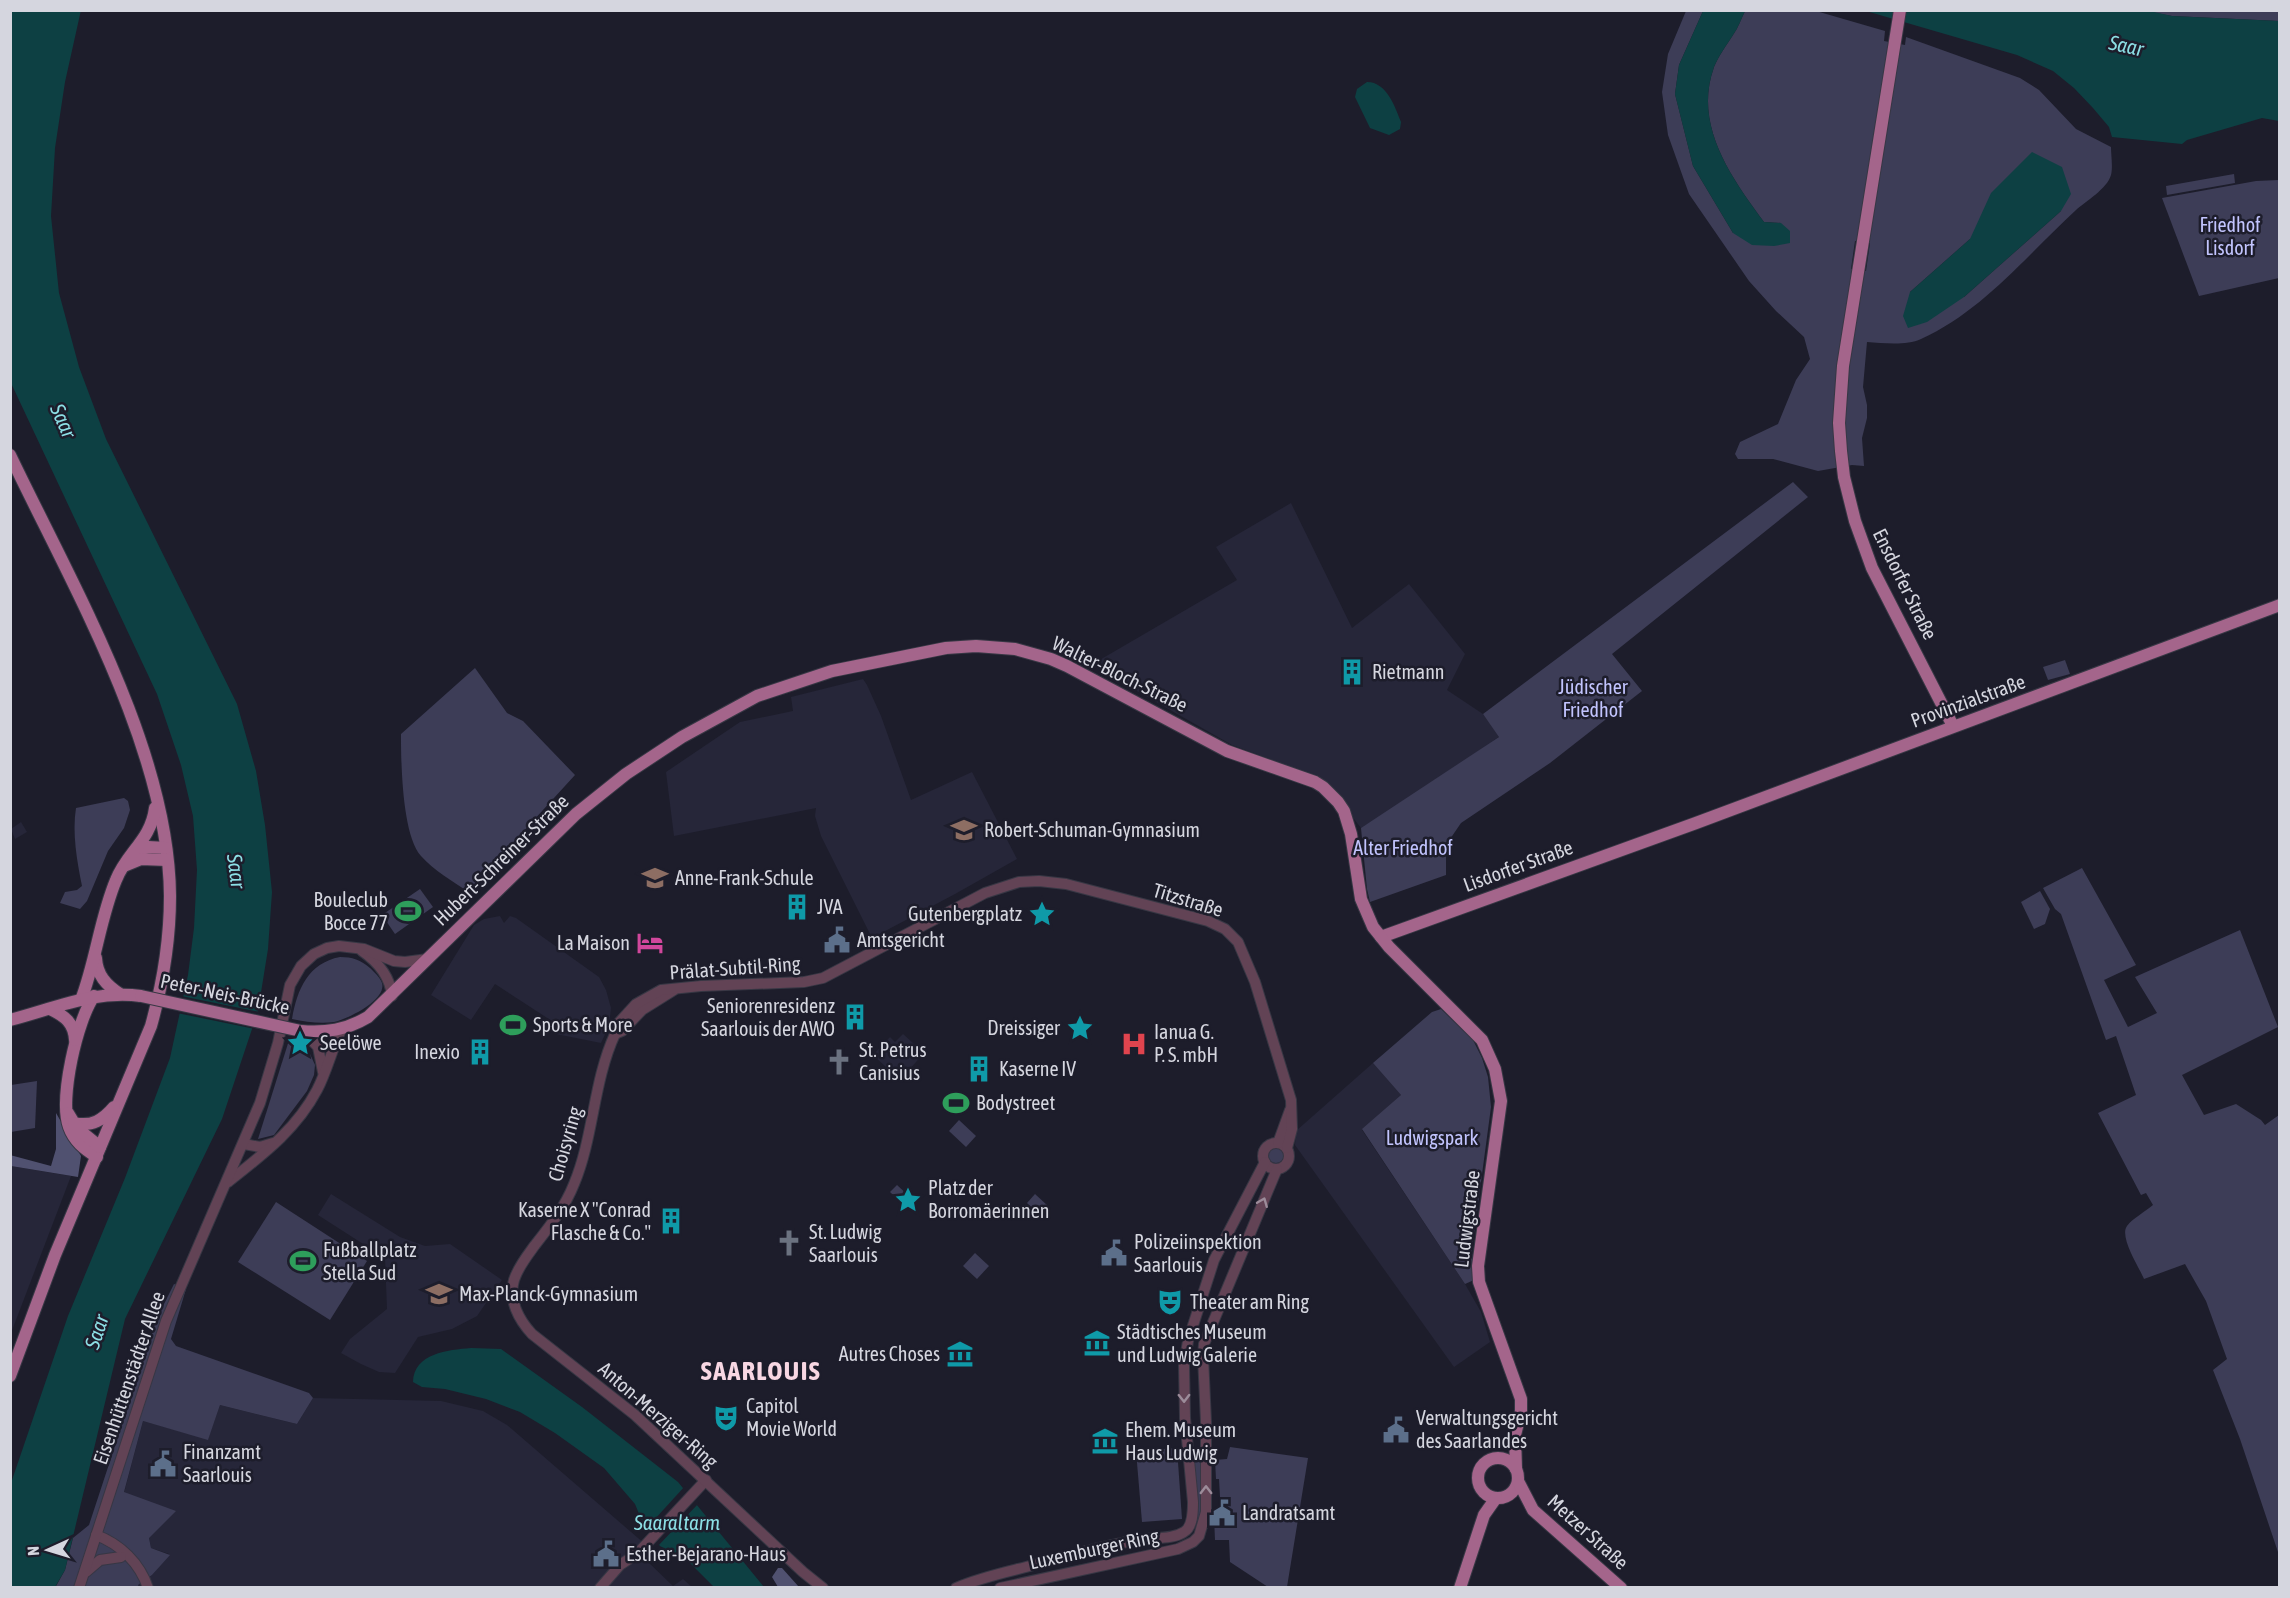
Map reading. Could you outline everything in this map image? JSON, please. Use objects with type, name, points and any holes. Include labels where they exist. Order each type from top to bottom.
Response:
[{"type":"main road","name":"Ensdorfer Straße","points":[[1900,10],[1840,397],[1841,451],[1848,499],[1864,551],[1953,726]]},
{"type":"main road","points":[[10,455],[110,664],[137,734],[156,798],[167,854],[170,895],[162,986],[151,1026],[55,1255],[10,1376]]},
{"type":"main road","name":"Provinzialstraße","points":[[1669,833],[2280,605]]},
{"type":"main road","name":"Walter-Bloch-Straße","points":[[733,709],[792,683],[832,671],[918,652],[976,646],[1015,649],[1051,659],[1227,751],[1323,787],[1344,811],[1351,834],[1361,899],[1370,923],[1381,937]]},
{"type":"main road","name":"Hubert-Schreiner-Straße","points":[[302,1031],[341,1030],[368,1017],[576,814],[655,754],[733,709]]},
{"type":"main road","points":[[81,1000],[112,891],[123,867],[150,828],[156,798]]},
{"type":"main road","name":"Lisdorfer Straße","points":[[1381,937],[1669,833]]},
{"type":"main road","points":[[134,851],[142,847],[167,854]]},
{"type":"main road","points":[[123,867],[141,859],[167,854]]},
{"type":"main road","name":"Ludwigstraße","points":[[1381,937],[1482,1040],[1495,1069],[1501,1101],[1479,1274],[1483,1298],[1521,1399],[1521,1411],[1515,1435],[1517,1475]]},
{"type":"main road","points":[[96,953],[97,966],[102,978],[121,995]]},
{"type":"main road","name":"Peter-Neis-Brücke","points":[[10,1020],[94,996],[121,995],[141,996],[302,1031]]},
{"type":"main road","points":[[94,996],[85,1013],[75,1047],[66,1107],[69,1128],[75,1140],[99,1152]]},
{"type":"main road","points":[[50,1009],[69,1020],[74,1032],[75,1047]]},
{"type":"main road","points":[[74,1123],[91,1124],[99,1121],[121,1100]]},
{"type":"main road","points":[[66,1107],[74,1123],[99,1152]]},
{"type":"main road","points":[[1498,1454],[1506,1459],[1517,1475],[1514,1491],[1509,1495],[1490,1495],[1478,1481],[1479,1471],[1484,1463],[1498,1454],[1515,1435]]},
{"type":"main road","name":"Metzer Straße","points":[[1517,1475],[1530,1506]]},
{"type":"main road","points":[[1460,1587],[1490,1495]]},
{"type":"main road","name":"Metzer Straße","points":[[1509,1495],[1522,1504],[1530,1506],[1621,1587]]},
{"type":"street","name":"Prälat-Subtil-Ring","points":[[636,1004],[661,990],[804,982],[823,978],[985,893],[1019,882],[1031,881]]},
{"type":"street","name":"Titzstraße","points":[[1031,881],[1066,884],[1208,921],[1225,929],[1238,942],[1246,957],[1260,998],[1291,1100],[1282,1145]]},
{"type":"street","name":"Eisenhüttenstädter Allee","points":[[79,1587],[166,1321],[244,1144],[269,1075],[290,986],[301,966],[314,954],[327,948],[353,946],[376,952],[394,961],[417,962],[428,959]]},
{"type":"street","points":[[353,946],[363,951],[380,967],[389,982],[392,996]]},
{"type":"street","points":[[615,1034],[622,1031],[642,1010],[675,989]]},
{"type":"street","name":"Choisyring","points":[[529,1254],[564,1205],[574,1184],[582,1163],[600,1080],[615,1034],[614,1028],[636,1004]]},
{"type":"street","name":"Eisenhüttenstädter Allee","points":[[226,1184],[279,1140],[304,1111],[324,1076],[341,1030]]},
{"type":"street","points":[[302,1031],[318,1047],[324,1076]]},
{"type":"street","points":[[244,1144],[260,1147],[279,1140]]},
{"type":"street","points":[[1270,1144],[1282,1145],[1289,1152],[1288,1161],[1281,1168],[1270,1167],[1264,1162],[1263,1154],[1266,1148],[1270,1144]]},
{"type":"street","name":"Luxemburger Ring","points":[[956,1587],[997,1573],[1140,1539],[1184,1532],[1193,1515],[1185,1414],[1184,1365],[1188,1341],[1214,1260],[1264,1162]]},
{"type":"street","name":"Luxemburger Ring","points":[[1001,1587],[1178,1549],[1193,1542],[1199,1536],[1206,1512],[1204,1344],[1276,1169]]},
{"type":"street","name":"Anton-Merziger-Ring","points":[[529,1254],[513,1281],[514,1302],[523,1325],[635,1415],[703,1484],[823,1587]]},
{"type":"street","points":[[600,1587],[620,1565],[646,1545],[703,1484]]},
{"type":"street","points":[[95,1540],[111,1541],[145,1578],[148,1587]]},
{"type":"street","points":[[609,1587],[625,1570],[633,1557]]},
{"type":"street","points":[[84,1575],[100,1560],[126,1559]]},
{"type":"shaded area","points":[[1291,503],[1352,628],[1409,584],[1465,654],[1447,690],[1483,714],[1500,736],[1421,792],[1361,828],[1327,784],[1310,774],[1232,745],[1091,665],[1237,580],[1216,547]]},
{"type":"shaded area","points":[[863,679],[881,716],[911,800],[972,772],[1017,859],[872,938],[821,836],[815,816],[816,808],[674,836],[666,772],[740,722],[793,711],[791,697]]},
{"type":"shaded area","points":[[21,822],[27,832],[15,839],[11,829]]},
{"type":"shaded area","points":[[500,916],[504,923],[510,916],[516,918],[599,977],[606,990],[611,1008],[609,1026],[601,1043],[556,1034],[558,1025],[495,984],[471,1020],[431,995],[474,925],[484,919]]},
{"type":"shaded area","points":[[903,1034],[924,1053],[900,1080],[873,1055],[890,1037],[895,1042]]},
{"type":"shaded area","points":[[1373,1063],[1401,1095],[1362,1130],[1465,1284],[1481,1312],[1490,1342],[1454,1367],[1295,1145],[1296,1131]]},
{"type":"shaded area","points":[[56,1113],[81,1156],[78,1177],[11,1166],[10,1155],[51,1166],[56,1149]]},
{"type":"shaded area","points":[[11,1166],[71,1176],[11,1333]]},
{"type":"shaded area","name":"Max-Planck-Gymnasium","points":[[331,1194],[400,1237],[425,1246],[450,1244],[502,1280],[477,1316],[452,1329],[418,1337],[395,1373],[379,1372],[361,1364],[341,1353],[350,1339],[387,1309],[385,1258],[318,1215]]},
{"type":"shaded area","points":[[313,1398],[441,1401],[483,1411],[507,1425],[653,1551],[648,1562],[673,1586],[683,1579],[692,1587],[139,1587],[138,1585],[152,1575],[169,1554],[151,1548],[149,1538],[124,1493],[143,1421],[208,1439],[220,1405],[297,1424]]},
{"type":"shaded area","points":[[778,1568],[782,1568],[799,1587],[778,1587],[772,1577]]},
{"type":"green space","points":[[1686,11],[1703,11],[1679,65],[1675,94],[1693,166],[1733,233],[1781,223],[1764,222],[1739,187],[1719,149],[1708,109],[1709,88],[1714,67],[1745,11],[1816,11],[1885,31],[1884,41],[1905,45],[1906,37],[2020,78],[2039,90],[2076,129],[2111,147],[2111,175],[2101,190],[2076,210],[2003,281],[1964,313],[1915,341],[1894,344],[1867,342],[1863,387],[1867,405],[1867,418],[1862,438],[1864,466],[1852,465],[1818,471],[1773,459],[1738,459],[1735,454],[1740,442],[1778,424],[1796,380],[1810,359],[1804,337],[1749,281],[1689,194],[1668,135],[1662,92],[1668,54]],"holes":[[[2061,211],[1964,297],[1910,292],[1970,239]],[[1855,241],[1870,243],[1866,271],[1851,269]]]},
{"type":"green space","points":[[2145,11],[2279,11],[2279,21],[2172,16]]},
{"type":"green space","points":[[2234,174],[2235,183],[2167,195],[2166,186]]},
{"type":"green space","name":"Friedhof Lisdorf","points":[[2279,180],[2279,278],[2199,296],[2162,198],[2256,181]]},
{"type":"green space","points":[[1793,482],[1808,497],[1612,654],[1642,691],[1550,763],[1461,823],[1446,845],[1446,875],[1370,902],[1361,828],[1499,737],[1483,714]]},
{"type":"green space","points":[[2065,660],[2070,674],[2048,680],[2043,667]]},
{"type":"green space","points":[[475,668],[507,713],[523,721],[575,775],[468,892],[431,866],[415,846],[406,816],[401,734]]},
{"type":"green space","points":[[124,798],[128,801],[130,810],[124,828],[108,851],[87,901],[80,909],[60,903],[65,892],[77,890],[82,886],[75,837],[76,808]]},
{"type":"green space","points":[[2082,868],[2136,965],[2104,980],[2128,1027],[2157,1013],[2135,977],[2240,930],[2278,1027],[2182,1075],[2204,1115],[2236,1104],[2265,1125],[2279,1115],[2279,1555],[2240,1439],[2213,1370],[2227,1359],[2206,1301],[2185,1264],[2144,1279],[2128,1244],[2125,1231],[2127,1226],[2153,1205],[2146,1193],[2141,1195],[2098,1113],[2136,1095],[2116,1036],[2106,1040],[2061,914],[2055,909],[2043,888]]},
{"type":"green space","name":"Bouleclub Bocce 77","points":[[420,889],[433,907],[395,934],[382,915]]},
{"type":"green space","points":[[2040,891],[2050,909],[2045,924],[2034,929],[2021,902]]},
{"type":"green space","points":[[340,957],[360,961],[375,973],[382,983],[379,996],[357,1013],[334,1022],[292,1019],[297,998],[306,979],[320,965]]},
{"type":"green space","name":"Ludwigspark","points":[[1441,1009],[1473,1040],[1488,1077],[1491,1107],[1472,1249],[1474,1280],[1465,1284],[1362,1129],[1401,1095],[1373,1063],[1432,1012]]},
{"type":"green space","points":[[290,1037],[299,1039],[306,1045],[315,1065],[314,1075],[307,1091],[274,1135],[258,1139]]},
{"type":"green space","points":[[37,1081],[35,1128],[11,1132],[11,1085]]},
{"type":"green space","points":[[959,1120],[976,1136],[966,1147],[949,1131]]},
{"type":"green space","points":[[1273,1147],[1279,1147],[1284,1155],[1282,1161],[1273,1163],[1268,1158],[1268,1152]]},
{"type":"green space","points":[[897,1185],[912,1199],[906,1207],[890,1192]]},
{"type":"green space","points":[[1035,1194],[1048,1206],[1039,1215],[1027,1203]]},
{"type":"green space","name":"Fußballplatz Stella Sud","points":[[276,1202],[367,1261],[330,1320],[238,1262]]},
{"type":"green space","points":[[975,1253],[989,1266],[977,1279],[963,1266]]},
{"type":"green space","points":[[174,1284],[186,1289],[171,1339],[176,1346],[309,1393],[313,1398],[297,1424],[220,1405],[208,1440],[143,1421],[124,1492],[176,1511],[149,1538],[151,1548],[170,1555],[152,1575],[138,1585],[139,1587],[55,1588],[65,1570],[73,1538],[89,1525],[157,1318]]},
{"type":"green space","points":[[1230,1447],[1308,1458],[1287,1587],[1268,1587],[1230,1562],[1229,1540],[1215,1540],[1214,1517],[1216,1517],[1216,1509],[1219,1508],[1220,1497],[1215,1460],[1227,1459]]},
{"type":"green space","points":[[1177,1448],[1182,1519],[1142,1522],[1136,1451]]},
{"type":"green space","points":[[1193,1452],[1201,1454],[1202,1508],[1198,1523],[1195,1522]]},
{"type":"water","name":"Saar","points":[[81,10],[65,82],[55,148],[51,216],[59,293],[79,367],[106,439],[237,704],[256,771],[265,825],[272,892],[268,949],[258,1011],[222,1119],[125,1319],[65,1570],[55,1587],[11,1588],[11,1483],[68,1316],[125,1178],[170,1058],[188,975],[194,928],[197,870],[193,816],[181,765],[157,694],[11,383],[11,11]]},
{"type":"water","name":"Saar","points":[[2145,10],[2172,16],[2279,21],[2279,121],[2262,118],[2187,140],[2182,144],[2112,137],[2109,127],[2093,108],[2053,71],[2017,55],[1866,11]]},
{"type":"water","points":[[1703,11],[1745,11],[1714,67],[1709,88],[1708,109],[1712,130],[1728,168],[1739,187],[1764,222],[1781,223],[1790,231],[1790,243],[1774,246],[1752,245],[1733,233],[1693,166],[1675,94],[1679,65]]},
{"type":"water","points":[[1367,82],[1380,86],[1389,96],[1401,122],[1400,129],[1389,135],[1370,128],[1355,97],[1357,89]]},
{"type":"water","points":[[2032,152],[2062,167],[2071,194],[2061,211],[1964,297],[1927,322],[1908,328],[1903,316],[1910,292],[1970,239],[1991,193]]},
{"type":"water","name":"Saaraltarm","points":[[471,1348],[501,1349],[582,1407],[678,1482],[764,1587],[714,1587],[688,1561],[660,1546],[644,1526],[635,1504],[604,1468],[555,1433],[520,1412],[486,1399],[445,1389],[422,1387],[413,1382],[415,1372],[426,1359],[443,1352]]},
{"type":"pier","points":[[181,996],[260,1012],[255,1029],[177,1013]]},
{"type":"pier","points":[[685,1486],[699,1503],[657,1547],[644,1531]]},
{"type":"place","name":"Rietmann","points":[[1352,672]]},
{"type":"place","name":"Robert-Schuman-Gymnasium","points":[[964,830]]},
{"type":"place","name":"Anne-Frank-Schule","points":[[655,878]]},
{"type":"place","name":"JVA","points":[[797,907]]},
{"type":"place","name":"Bouleclub Bocce 77","points":[[408,911]]},
{"type":"place","name":"Gutenbergplatz","points":[[1042,914]]},
{"type":"place","name":"Amtsgericht","points":[[837,940]]},
{"type":"place","name":"La Maison","points":[[650,943]]},
{"type":"place","name":"Seniorenresidenz Saarlouis der AWO","points":[[855,1017]]},
{"type":"place","name":"Sports & More","points":[[513,1025]]},
{"type":"place","name":"Dreissiger","points":[[1080,1028]]},
{"type":"place","name":"Seelöwe","points":[[300,1043]]},
{"type":"place","name":"Ianua G. P. S. mbH","points":[[1134,1044]]},
{"type":"place","name":"Inexio","points":[[480,1052]]},
{"type":"place","name":"St. Petrus Canisius","points":[[839,1062]]},
{"type":"place","name":"Kaserne IV","points":[[979,1069]]},
{"type":"place","name":"Bodystreet","points":[[956,1103]]},
{"type":"place","name":"Platz der Borromäerinnen","points":[[908,1200]]},
{"type":"place","name":"Kaserne X \"Conrad Flasche & Co.\"","points":[[671,1221]]},
{"type":"place","name":"St. Ludwig Saarlouis","points":[[789,1243]]},
{"type":"place","name":"Polizeiinspektion Saarlouis","points":[[1114,1253]]},
{"type":"place","name":"Fußballplatz Stella Sud","points":[[303,1261]]},
{"type":"place","name":"Max-Planck-Gymnasium","points":[[439,1294]]},
{"type":"place","name":"Theater am Ring","points":[[1170,1302]]},
{"type":"place","name":"Städtisches Museum und Ludwig Galerie","points":[[1097,1343]]},
{"type":"place","name":"Autres Choses","points":[[960,1354]]},
{"type":"place","name":"Capitol Movie World","points":[[726,1418]]},
{"type":"place","name":"Verwaltungsgericht des Saarlandes","points":[[1396,1430]]},
{"type":"place","name":"Ehem. Museum Haus Ludwig","points":[[1105,1441]]},
{"type":"place","name":"Finanzamt Saarlouis","points":[[163,1464]]},
{"type":"place","name":"Landratsamt","points":[[1222,1513]]},
{"type":"place","name":"Esther-Bejarano-Haus","points":[[606,1554]]},
{"type":"district","name":"SAARLOUIS","points":[[761,1371]]},
{"type":"park label","name":"Jüdischer Friedhof","points":[[1593,698]]},
{"type":"park label","name":"Alter Friedhof","points":[[1403,848]]}]
